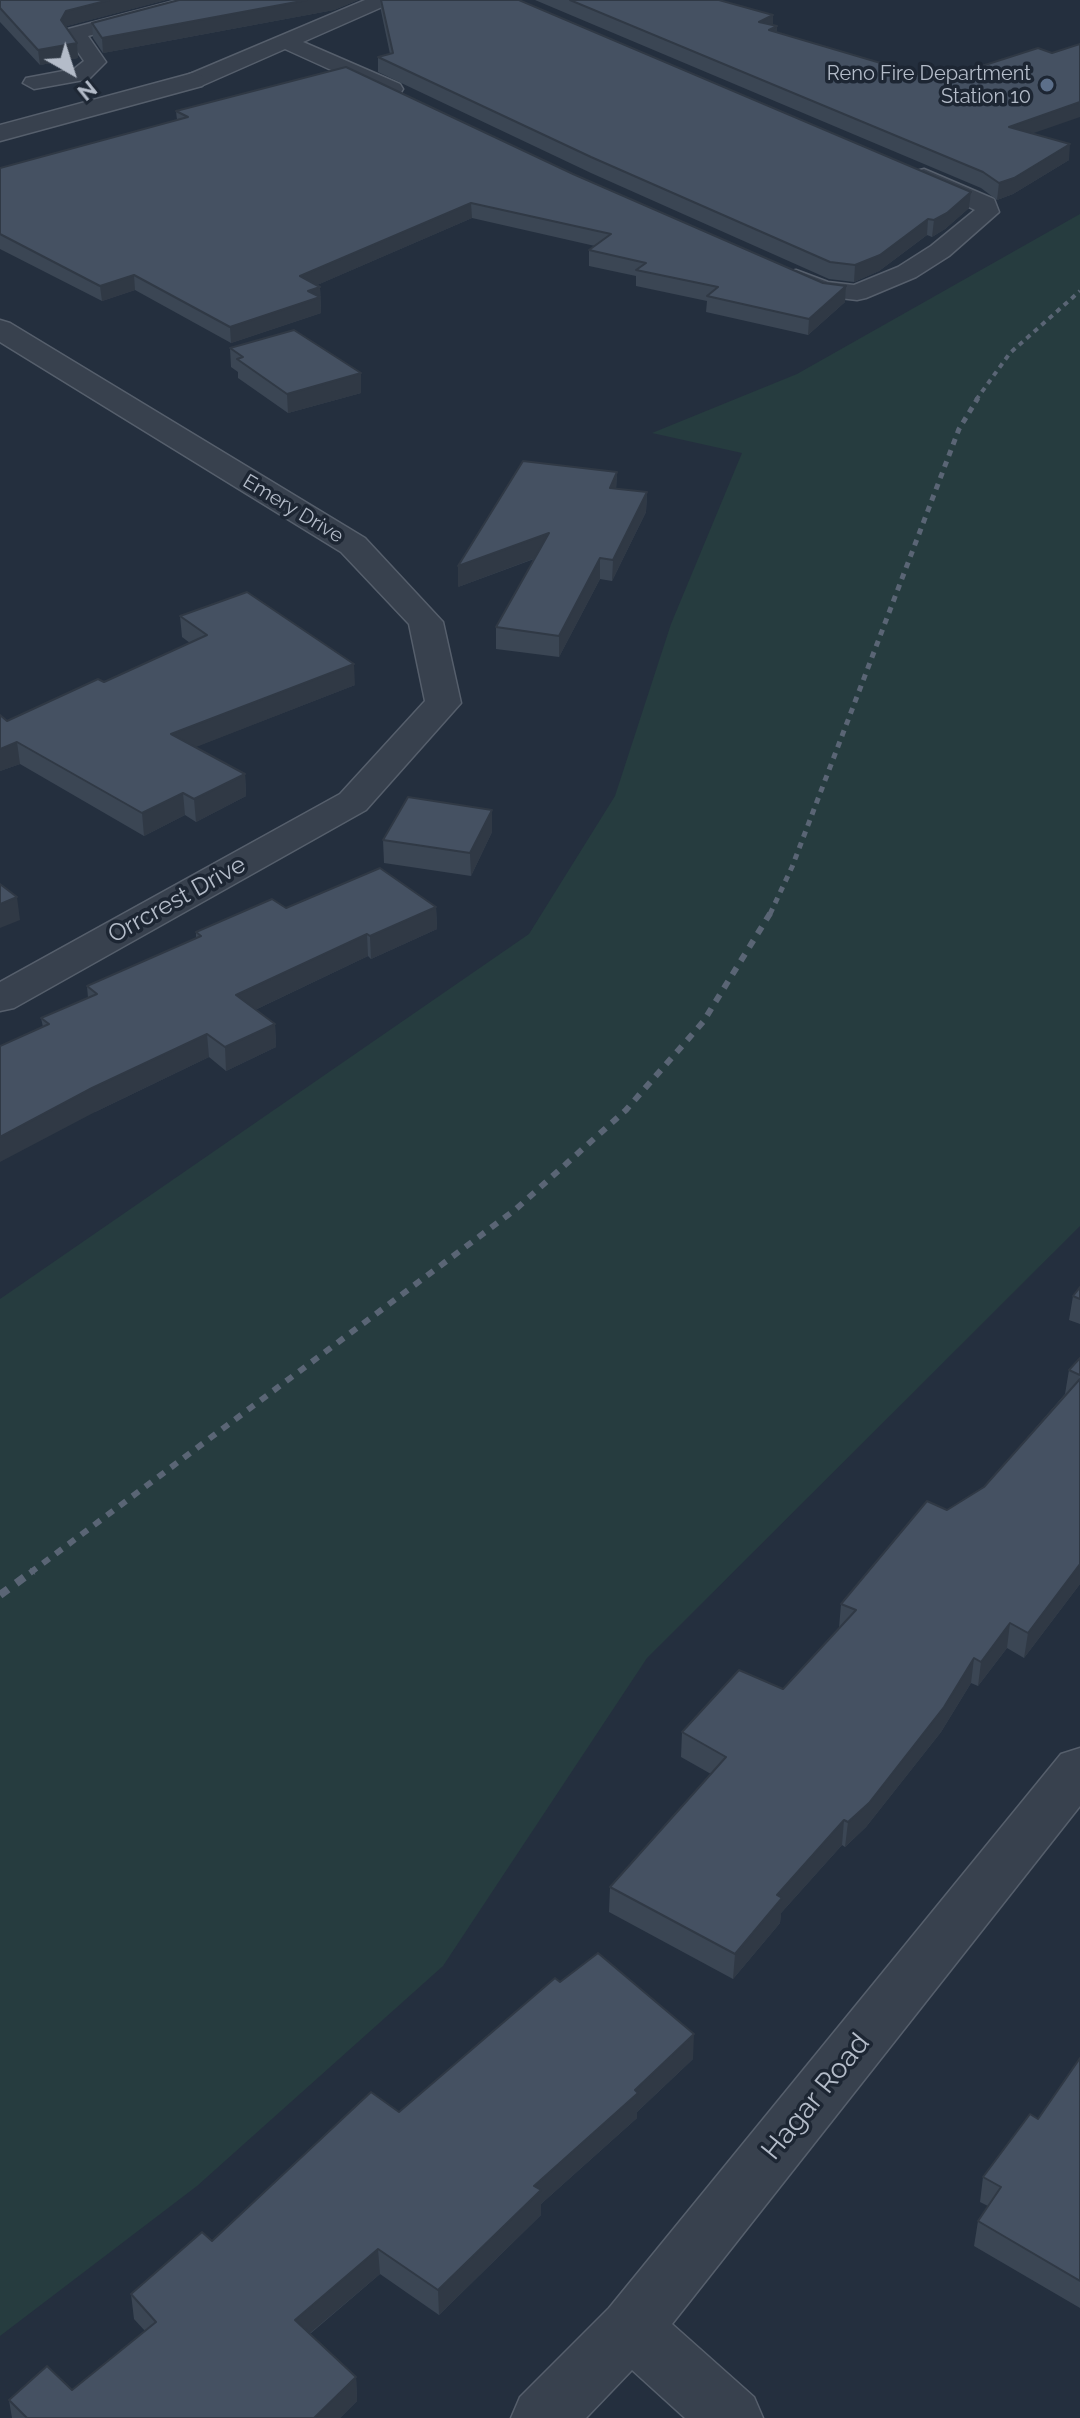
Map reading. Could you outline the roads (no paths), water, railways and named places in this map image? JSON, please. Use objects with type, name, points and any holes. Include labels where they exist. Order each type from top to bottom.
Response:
[{"type":"street","points":[[0,133],[193,81]]},
{"type":"street","name":"Emery Drive","points":[[0,329],[353,545],[426,622],[443,703],[353,802]]},
{"type":"street","name":"Orrcrest Drive","points":[[0,999],[353,802]]},
{"type":"street","name":"Hagar Road","points":[[543,2418],[631,2328],[1080,1768]]},
{"type":"street","points":[[631,2328],[731,2418]]},
{"type":"lane","points":[[34,83],[81,74],[95,62],[75,33],[202,0]]},
{"type":"lane","points":[[193,81],[382,0]]},
{"type":"lane","points":[[286,42],[417,100]]},
{"type":"lane","points":[[775,268],[823,289],[857,293],[907,272],[940,251],[987,212],[986,204],[909,170]]},
{"type":"railway","points":[[976,400],[1010,353],[1080,291]]},
{"type":"railway","points":[[771,912],[792,867],[959,429],[978,398]]},
{"type":"railway","points":[[30,1573],[516,1209],[626,1110],[703,1022],[771,912]]},
{"type":"railway","points":[[0,1595],[33,1571]]},
{"type":"place","name":"Reno Fire Department Station 10","points":[[1047,85]]}]
